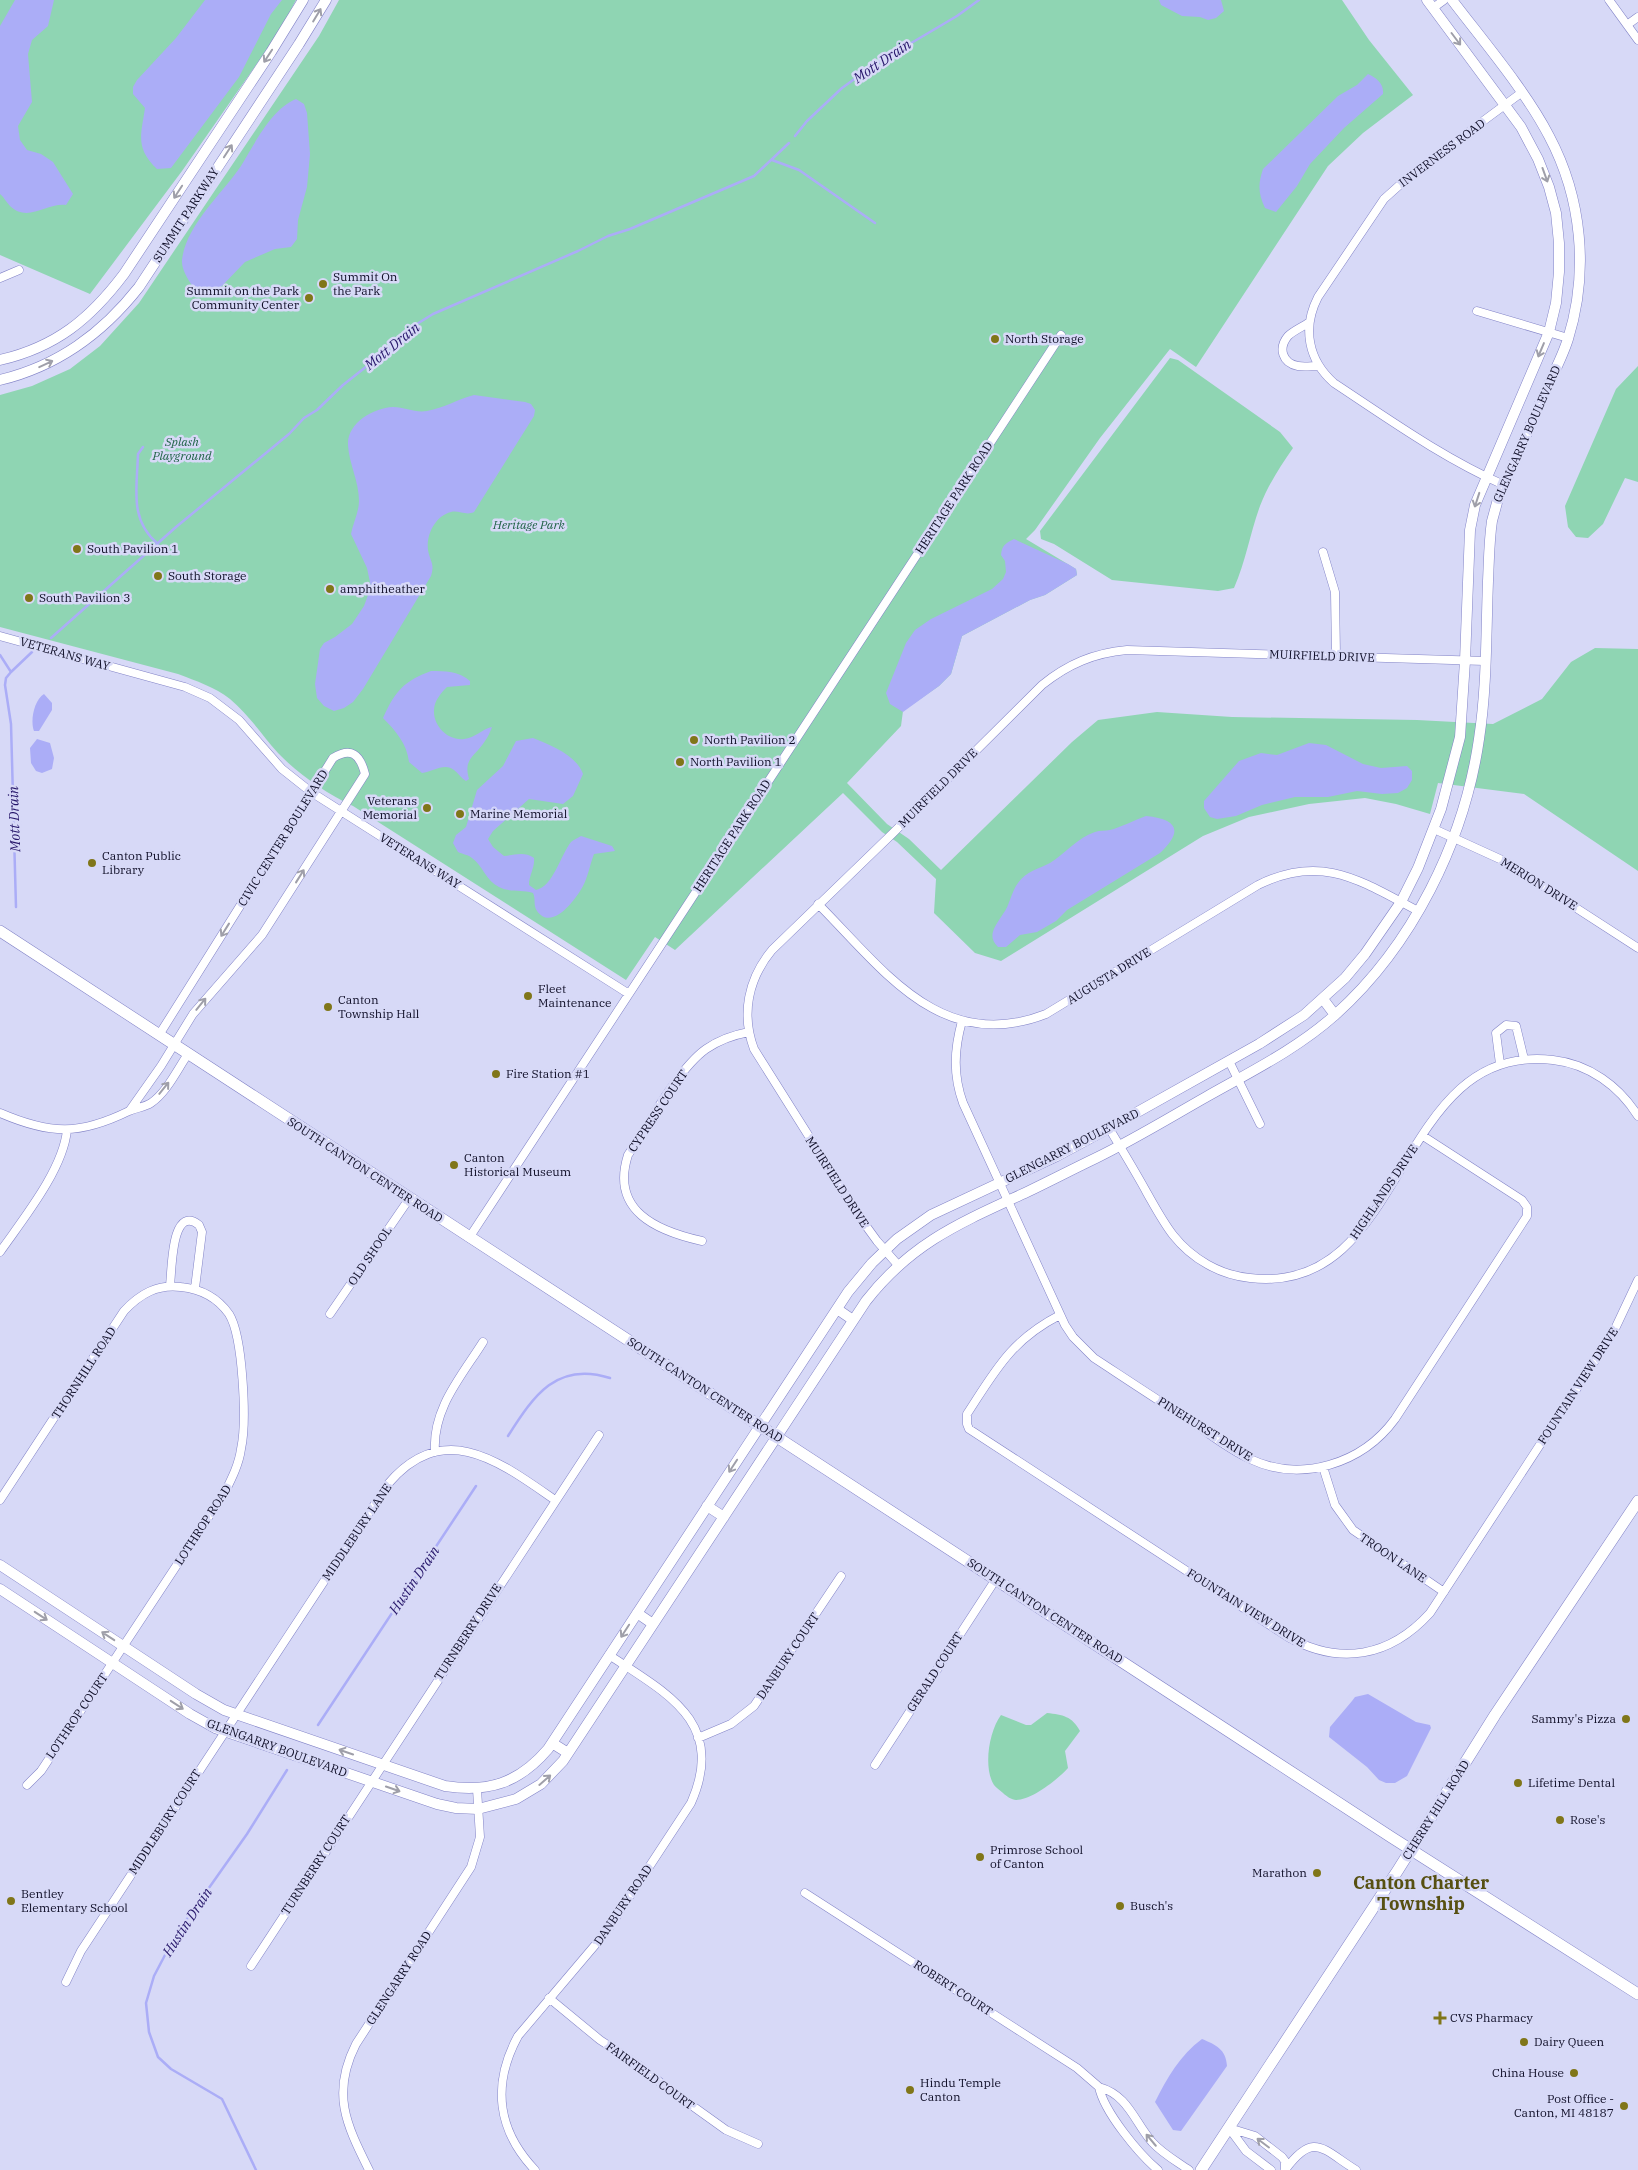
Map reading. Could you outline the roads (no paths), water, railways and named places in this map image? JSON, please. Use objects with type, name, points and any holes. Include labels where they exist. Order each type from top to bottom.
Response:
[{"type":"main road","name":"SOUTH CANTON CENTER ROAD","points":[[0,931],[1410,1850],[1638,1994]]},
{"type":"main road","name":"CHERRY HILL ROAD","points":[[1201,2170],[1410,1850],[1495,1715],[1638,1501]]},
{"type":"street","name":"SUMMIT PARKWAY","points":[[0,360],[23,354],[60,337],[88,316],[107,296],[146,241],[303,0]]},
{"type":"street","name":"SUMMIT PARKWAY","points":[[0,380],[28,372],[63,356],[101,329],[122,308],[139,287],[326,0]]},
{"type":"street","points":[[1430,4],[1444,0]]},
{"type":"street","name":"GLENGARRY BOULEVARD","points":[[0,1589],[190,1714],[225,1731],[437,1804],[478,1809],[506,1803],[532,1791],[549,1778],[568,1753],[853,1320],[876,1288],[898,1265],[922,1245],[947,1229],[1120,1146],[1294,1046],[1335,1015],[1381,966],[1418,911],[1436,877],[1453,837],[1467,794],[1479,741],[1485,661],[1490,532],[1494,510],[1568,338],[1576,304],[1580,274],[1576,212],[1568,181],[1556,150],[1541,122],[1521,93],[1452,0]]},
{"type":"street","points":[[1609,0],[1638,40]]},
{"type":"street","name":"GLENGARRY BOULEVARD","points":[[0,1565],[196,1694],[224,1710],[445,1786],[477,1789],[510,1780],[524,1772],[539,1759],[552,1742],[837,1309],[861,1275],[885,1250],[931,1215],[1109,1128],[1286,1028],[1323,999],[1365,954],[1401,902],[1418,868],[1434,830],[1447,788],[1460,737],[1470,530],[1475,505],[1485,477],[1549,332],[1556,303],[1559,272],[1556,214],[1549,187],[1538,158],[1505,105],[1430,4]]},
{"type":"street","points":[[1627,25],[1638,17]]},
{"type":"street","name":"INVERNESS ROAD","points":[[1504,485],[1441,454],[1334,383],[1318,366],[1309,344],[1308,323],[1318,297],[1384,199],[1412,173],[1521,93]]},
{"type":"street","points":[[0,278],[19,270]]},
{"type":"street","points":[[1477,311],[1568,338]]},
{"type":"street","points":[[1308,323],[1290,335],[1282,344],[1282,352],[1285,359],[1292,365],[1300,367],[1318,366]]},
{"type":"street","name":"HERITAGE PARK ROAD","points":[[469,1238],[1061,335]]},
{"type":"street","points":[[1323,552],[1335,592],[1336,656]]},
{"type":"street","name":"VETERANS WAY","points":[[0,636],[185,688],[210,698],[239,720],[282,769],[311,792],[629,994]]},
{"type":"street","name":"MUIRFIELD DRIVE","points":[[898,1265],[860,1219],[761,1064],[754,1049],[749,1032],[748,998],[759,968],[772,950],[1042,685],[1074,663],[1099,654],[1127,650],[1485,661]]},
{"type":"street","name":"CIVIC CENTER BOULEVARD","points":[[130,1110],[193,1014],[262,936],[366,774],[362,762],[353,753],[343,752],[333,758],[160,1035]]},
{"type":"street","name":"MERION DRIVE","points":[[1434,830],[1485,851],[1518,869],[1638,948]]},
{"type":"street","name":"AUGUSTA DRIVE","points":[[818,904],[909,995],[935,1011],[962,1021],[984,1024],[1025,1021],[1046,1014],[1258,885],[1284,874],[1311,870],[1339,873],[1359,880],[1418,911]]},
{"type":"street","points":[[1323,999],[1335,1015]]},
{"type":"street","name":"PINEHURST DRIVE","points":[[962,1021],[955,1056],[957,1086],[1007,1201],[1060,1315],[1073,1338],[1094,1358],[1241,1454],[1261,1463],[1282,1468],[1304,1470],[1322,1467],[1358,1454],[1390,1427],[1527,1216],[1527,1207],[1522,1200],[1422,1136]]},
{"type":"street","points":[[1500,1064],[1496,1033],[1506,1025],[1516,1026],[1524,1059]]},
{"type":"street","name":"CYPRESS COURT","points":[[702,1241],[676,1235],[660,1228],[648,1222],[638,1213],[626,1192],[625,1166],[628,1155],[682,1073],[693,1060],[720,1040],[749,1032]]},
{"type":"street","points":[[0,1113],[29,1124],[67,1130],[96,1125],[130,1110],[150,1104],[188,1054]]},
{"type":"street","name":"HIGHLANDS DRIVE","points":[[1109,1128],[1165,1224],[1186,1249],[1203,1262],[1226,1273],[1248,1278],[1269,1279],[1291,1276],[1312,1270],[1345,1248],[1362,1229],[1442,1106],[1457,1090],[1477,1075],[1500,1064],[1524,1059],[1559,1060],[1592,1072],[1620,1093],[1638,1116]]},
{"type":"street","points":[[1229,1061],[1260,1124]]},
{"type":"street","points":[[0,1252],[54,1172],[66,1140],[67,1130]]},
{"type":"street","name":"OLD SHOOL","points":[[330,1314],[409,1198]]},
{"type":"street","points":[[170,1285],[177,1230],[183,1222],[193,1221],[201,1227],[202,1232],[195,1288]]},
{"type":"street","name":"FOUNTAIN VIEW DRIVE","points":[[1060,1315],[1029,1333],[1005,1357],[968,1414],[967,1424],[972,1431],[1288,1637],[1313,1649],[1333,1654],[1350,1654],[1387,1646],[1418,1626],[1430,1613],[1613,1333],[1638,1280]]},
{"type":"street","name":"THORNHILL ROAD","points":[[0,1500],[124,1311],[145,1293],[170,1285],[195,1288]]},
{"type":"street","name":"LOTHROP ROAD","points":[[124,1646],[225,1492],[235,1470],[244,1433],[240,1361],[236,1329],[229,1315],[215,1299],[195,1288]]},
{"type":"street","points":[[837,1309],[853,1320]]},
{"type":"street","points":[[435,1452],[435,1431],[440,1411],[483,1342]]},
{"type":"street","name":"TURNBERRY DRIVE","points":[[382,1764],[599,1435]]},
{"type":"street","name":"MIDDLEBURY LANE","points":[[236,1714],[388,1484],[407,1465],[435,1452],[465,1450],[492,1459],[555,1500]]},
{"type":"street","name":"TROON LANE","points":[[1322,1467],[1335,1505],[1353,1530],[1365,1540],[1444,1592]]},
{"type":"street","points":[[707,1506],[724,1517]]},
{"type":"street","name":"DANBURY COURT","points":[[698,1738],[731,1724],[754,1706],[841,1576]]},
{"type":"street","name":"GERALD COURT","points":[[875,1765],[996,1579]]},
{"type":"street","points":[[637,1613],[653,1624]]},
{"type":"street","name":"LOTHROP COURT","points":[[27,1785],[40,1771],[124,1646]]},
{"type":"street","name":"DANBURY ROAD","points":[[535,2170],[519,2152],[508,2131],[502,2104],[501,2087],[504,2067],[514,2043],[549,1998],[607,1931],[691,1803],[701,1770],[701,1752],[698,1738],[693,1725],[677,1702],[609,1655]]},
{"type":"street","name":"MIDDLEBURY COURT","points":[[66,1982],[81,1951],[236,1714]]},
{"type":"street","points":[[552,1742],[568,1753]]},
{"type":"street","name":"TURNBERRY COURT","points":[[251,1966],[382,1764]]},
{"type":"street","name":"GLENGARRY ROAD","points":[[368,2170],[351,2134],[345,2115],[342,2098],[345,2070],[356,2044],[471,1867],[480,1837],[477,1789]]},
{"type":"street","name":"ROBERT COURT","points":[[805,1893],[1077,2068],[1099,2087],[1111,2090],[1125,2102],[1150,2140],[1162,2152],[1189,2170]]},
{"type":"street","name":"FAIRFIELD COURT","points":[[549,1998],[600,2040],[640,2066],[666,2088],[726,2130],[758,2144]]},
{"type":"street","name":"ROBERT COURT","points":[[1099,2087],[1101,2098],[1129,2140],[1144,2158],[1158,2170]]},
{"type":"street","points":[[1229,2128],[1255,2136],[1282,2157],[1285,2161],[1285,2170]]},
{"type":"street","points":[[1229,2128],[1246,2151],[1271,2170]]},
{"type":"street","points":[[1285,2170],[1302,2150],[1313,2147],[1324,2150],[1356,2170]]},
{"type":"water","points":[[15,0],[54,0],[48,26],[32,40],[28,54],[32,102],[18,126],[20,140],[27,150],[41,154],[53,162],[73,194],[66,205],[59,205],[30,213],[17,211],[0,194],[0,26]]},
{"type":"water","points":[[205,0],[282,0],[271,14],[239,77],[171,168],[157,169],[142,148],[141,134],[145,108],[133,94],[133,87],[137,80],[176,38]]},
{"type":"water","points":[[1159,0],[1221,0],[1224,11],[1216,18],[1208,20],[1200,17],[1182,16],[1161,5]]},
{"type":"water","points":[[1368,74],[1379,82],[1383,94],[1344,128],[1310,164],[1297,186],[1276,212],[1265,208],[1260,188],[1263,169],[1338,96],[1357,85]]},
{"type":"water","points":[[296,99],[304,104],[307,113],[310,154],[307,187],[298,220],[297,239],[291,247],[275,249],[245,262],[219,289],[207,294],[196,291],[186,276],[182,264],[190,234],[206,210],[241,166],[271,119],[287,104]]},
{"type":"water","points":[[474,395],[531,404],[535,410],[534,416],[474,512],[451,512],[445,514],[436,522],[428,538],[428,550],[432,565],[431,576],[363,689],[353,702],[344,708],[334,711],[324,706],[317,698],[315,684],[320,649],[324,643],[352,624],[364,606],[371,587],[367,568],[351,534],[359,501],[348,445],[352,430],[363,418],[377,410],[393,407],[427,411]]},
{"type":"water","points":[[1014,539],[1068,564],[1076,569],[1077,575],[1045,595],[1030,600],[962,636],[951,674],[939,686],[903,712],[890,704],[886,693],[906,643],[915,630],[931,619],[992,589],[1003,579],[1006,572],[1005,561],[1001,555],[1002,549]]},
{"type":"water","points":[[431,671],[457,673],[470,681],[470,685],[447,687],[440,695],[434,707],[436,722],[447,735],[452,738],[464,739],[492,727],[486,739],[469,762],[469,779],[466,781],[454,770],[447,767],[422,773],[409,762],[406,749],[400,738],[383,718],[401,688]]},
{"type":"water","points":[[44,694],[52,703],[52,710],[39,731],[34,731],[32,722],[35,706]]},
{"type":"water","points":[[533,738],[569,757],[583,774],[573,796],[563,804],[529,799],[493,831],[488,839],[493,847],[504,856],[523,854],[534,858],[529,885],[536,890],[542,888],[552,877],[567,847],[581,836],[612,846],[615,851],[594,854],[580,892],[563,911],[550,918],[543,916],[537,911],[533,893],[499,887],[488,877],[476,861],[458,852],[453,843],[456,835],[466,827],[477,790],[503,766],[516,741]]},
{"type":"water","points":[[37,739],[50,743],[54,758],[52,769],[42,773],[36,771],[31,763],[30,748]]},
{"type":"water","points":[[1309,743],[1326,745],[1363,764],[1381,768],[1407,766],[1412,771],[1412,780],[1407,788],[1398,793],[1382,794],[1357,791],[1328,797],[1295,797],[1262,805],[1236,816],[1217,819],[1210,817],[1204,808],[1204,801],[1239,761],[1261,753],[1277,755]]},
{"type":"water","points":[[1146,816],[1165,820],[1174,827],[1172,838],[1160,853],[1067,910],[1056,921],[1037,932],[1020,935],[1006,947],[998,947],[994,943],[993,930],[1021,879],[1050,863],[1089,834],[1114,829]]},
{"type":"water","points":[[1368,1694],[1416,1722],[1430,1725],[1431,1728],[1407,1776],[1395,1783],[1386,1783],[1379,1780],[1367,1767],[1329,1737],[1330,1727],[1355,1697]]},
{"type":"water","points":[[1202,2039],[1219,2048],[1225,2055],[1227,2066],[1181,2131],[1173,2130],[1155,2102],[1175,2068],[1187,2052]]},
{"type":"waterway","name":"Mott Drain","points":[[795,136],[807,121],[842,88],[874,65],[957,16],[979,0]]},
{"type":"waterway","name":"Mott Drain","points":[[51,638],[176,527],[289,434],[304,418],[317,410],[343,385],[386,351],[412,327],[433,314],[608,236],[630,229],[754,176],[789,143]]},
{"type":"waterway","points":[[772,160],[799,170],[875,223]]},
{"type":"waterway","points":[[143,447],[138,454],[137,503],[142,525],[158,544]]},
{"type":"waterway","name":"Mott Drain","points":[[16,907],[11,724],[5,685],[6,678],[32,652]]},
{"type":"waterway","points":[[0,655],[11,672]]},
{"type":"waterway","name":"Hustin Drain","points":[[508,1436],[527,1407],[549,1385],[561,1378],[575,1374],[591,1374],[610,1378]]},
{"type":"waterway","name":"Hustin Drain","points":[[318,1725],[476,1486]]},
{"type":"waterway","name":"Hustin Drain","points":[[256,2170],[222,2099],[171,2069],[158,2057],[149,2032],[146,2003],[154,1976],[175,1936],[247,1834],[287,1770]]},
{"type":"place","name":"Summit On the Park","points":[[323,284]]},
{"type":"place","name":"Summit on the Park Community Center","points":[[309,298]]},
{"type":"place","name":"North Storage","points":[[995,339]]},
{"type":"place","name":"South Pavilion 1","points":[[77,549]]},
{"type":"place","name":"South Storage","points":[[158,576]]},
{"type":"place","name":"amphitheather","points":[[330,589]]},
{"type":"place","name":"South Pavilion 3","points":[[29,598]]},
{"type":"place","name":"North Pavilion 2","points":[[694,740]]},
{"type":"place","name":"North Pavilion 1","points":[[680,762]]},
{"type":"place","name":"Veterans Memorial","points":[[427,808]]},
{"type":"place","name":"Marine Memorial","points":[[460,814]]},
{"type":"place","name":"Canton Public Library","points":[[92,863]]},
{"type":"place","name":"Fleet Maintenance","points":[[528,996]]},
{"type":"place","name":"Canton Township Hall","points":[[328,1007]]},
{"type":"place","name":"Fire Station #1","points":[[496,1074]]},
{"type":"place","name":"Canton Historical Museum","points":[[454,1165]]},
{"type":"place","name":"Sammy's Pizza","points":[[1626,1719]]},
{"type":"place","name":"Lifetime Dental","points":[[1518,1783]]},
{"type":"place","name":"Rose's","points":[[1560,1820]]},
{"type":"place","name":"Primrose School of Canton","points":[[980,1857]]},
{"type":"place","name":"Marathon","points":[[1317,1873]]},
{"type":"place","name":"Bentley Elementary School","points":[[11,1901]]},
{"type":"place","name":"Busch's","points":[[1120,1906]]},
{"type":"place","name":"CVS Pharmacy","points":[[1440,2018]]},
{"type":"place","name":"Dairy Queen","points":[[1524,2042]]},
{"type":"place","name":"China House","points":[[1574,2073]]},
{"type":"place","name":"Hindu Temple Canton","points":[[910,2090]]},
{"type":"place","name":"Post Office - Canton, MI 48187","points":[[1624,2106]]},
{"type":"district","name":"Canton Charter Township","points":[[1421,1894]]},
{"type":"park label","name":"Splash Playground","points":[[182,449]]},
{"type":"park label","name":"Heritage Park","points":[[529,525]]}]
